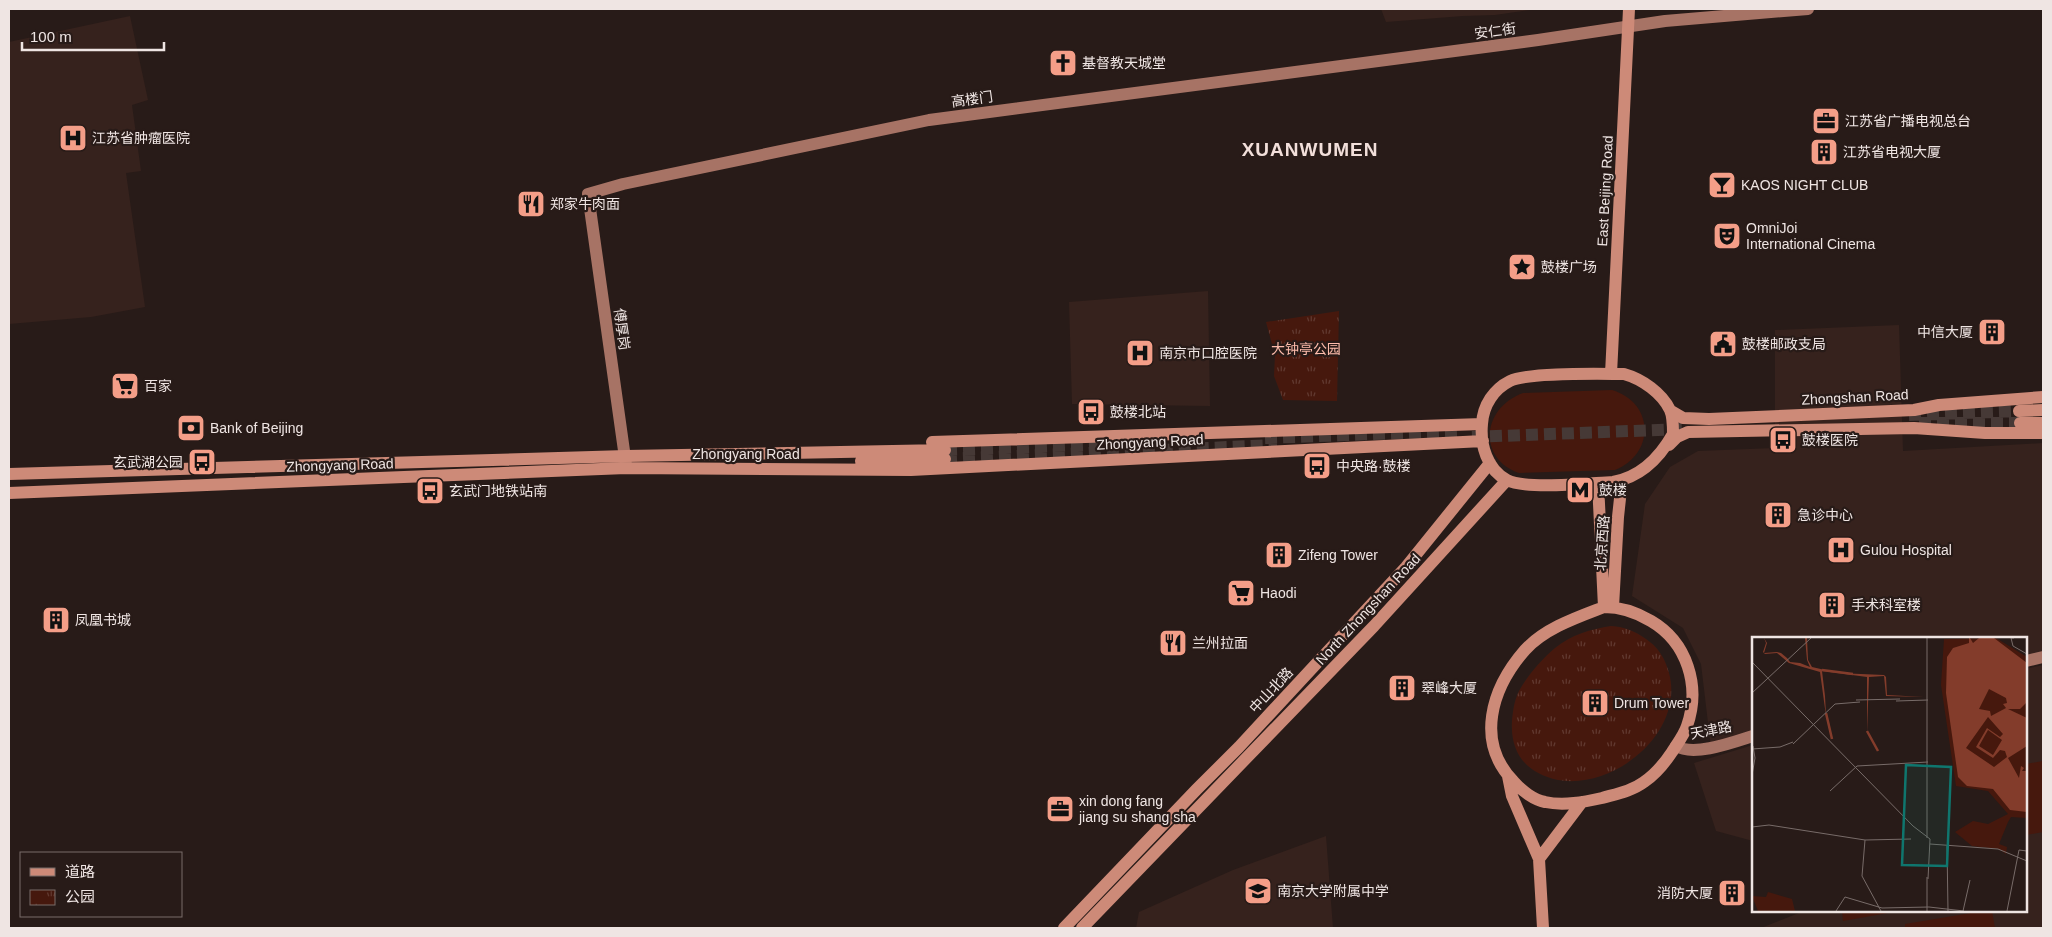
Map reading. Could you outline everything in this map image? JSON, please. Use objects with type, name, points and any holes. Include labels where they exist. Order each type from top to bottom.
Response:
[{"type":"main road","name":"East Beijing Road","points":[[1611,374],[1629,9]]},
{"type":"main road","points":[[1665,448],[1673,434],[1671,411],[1654,390],[1639,380],[1624,374],[1521,378],[1511,381],[1501,387],[1489,400],[1482,424],[1485,453],[1490,463],[1507,480],[1531,485],[1598,483],[1622,480],[1638,473],[1657,458],[1677,437],[1688,432],[1914,428],[1985,433],[2043,433]]},
{"type":"main road","name":"Zhongshan Road","points":[[1671,411],[1683,418],[1709,419],[1914,410],[1940,405],[2043,397]]},
{"type":"main road","points":[[2043,410],[2020,417],[2043,423]]},
{"type":"main road","name":"Zhongyang Road","points":[[9,493],[807,452],[898,442],[969,442],[1482,424]]},
{"type":"main road","name":"Zhongyang Road","points":[[626,462],[911,470],[1483,441]]},
{"type":"main road","name":"Zhongyang Road","points":[[9,474],[945,454],[807,452]]},
{"type":"main road","name":"中山北路","points":[[1064,928],[1239,747],[1400,574],[1490,463]]},
{"type":"main road","name":"North Zhongshan Road","points":[[1082,928],[1374,626],[1507,480]]},
{"type":"main road","name":"北京西路","points":[[1609,607],[1622,480]]},
{"type":"main road","name":"北京西路","points":[[1598,483],[1609,607]]},
{"type":"main road","points":[[1609,607],[1632,610],[1659,626],[1681,650],[1690,674],[1693,690],[1687,728],[1676,746],[1656,773],[1644,783],[1617,794],[1582,802],[1555,804],[1544,802],[1518,786],[1508,776],[1492,748],[1490,723],[1496,701],[1514,665],[1526,649],[1550,631],[1609,607]]},
{"type":"main road","points":[[1508,776],[1512,796],[1539,859],[1543,928]]},
{"type":"main road","points":[[1539,859],[1582,802]]},
{"type":"street","name":"安仁街","points":[[1365,62],[1538,40],[1628,25],[1808,9]]},
{"type":"street","name":"高楼门","points":[[588,194],[623,184],[774,154],[929,120],[1365,62]]},
{"type":"street","name":"傅厚岗","points":[[588,194],[626,462]]},
{"type":"street","points":[[2027,661],[2043,657]]},
{"type":"street","name":"天津路","points":[[1676,746],[1683,751],[1711,748],[1752,736]]},
{"type":"shaded area","points":[[1381,9],[1537,9],[1495,15],[1386,22]]},
{"type":"shaded area","name":"江苏省肿瘤医院","points":[[130,16],[148,100],[132,105],[141,171],[126,173],[145,307],[91,317],[9,324],[9,42]]},
{"type":"shaded area","name":"南京市口腔医院","points":[[1208,291],[1210,406],[1072,404],[1069,302]]},
{"type":"shaded area","name":"Gulou Hospital","points":[[1899,325],[1903,451],[2043,443],[2043,657],[2027,661],[2027,637],[1752,637],[1752,736],[1711,748],[1701,664],[1683,628],[1632,596],[1645,504],[1670,467],[1698,451],[1775,448],[1775,330]]},
{"type":"shaded area","points":[[2043,665],[2043,928],[1761,928],[1801,912],[2027,912],[2027,669]]},
{"type":"shaded area","points":[[1752,745],[1752,841],[1716,831],[1694,763]]},
{"type":"shaded area","name":"南京大学附属中学","points":[[1326,836],[1333,928],[1136,928],[1139,912],[1233,870]]},
{"type":"green space","name":"大钟亭公园","points":[[1339,311],[1337,401],[1283,400],[1274,376],[1275,355],[1266,322]]},
{"type":"green space","points":[[1612,390],[1626,397],[1636,406],[1642,417],[1645,429],[1643,441],[1637,453],[1628,463],[1615,470],[1519,473],[1505,466],[1496,456],[1491,445],[1490,433],[1493,421],[1499,410],[1509,400],[1523,393]]},
{"type":"green space","points":[[1611,626],[1625,628],[1638,634],[1650,642],[1660,653],[1669,673],[1671,695],[1666,716],[1656,735],[1641,752],[1622,766],[1602,776],[1580,781],[1558,780],[1547,777],[1529,767],[1522,760],[1514,743],[1512,721],[1519,691],[1526,679],[1540,663],[1561,643],[1581,633]]},
{"type":"green space","points":[[2043,761],[2043,832],[2027,835],[2027,764]]},
{"type":"green space","points":[[1842,912],[1888,913],[1843,921]]},
{"type":"green space","points":[[1977,912],[1992,912],[1995,928],[1905,928],[1905,924]]},
{"type":"tunnel","points":[[1909,415],[2019,411]]},
{"type":"tunnel","points":[[1919,423],[2020,423]]},
{"type":"tunnel","points":[[1472,437],[1684,429]]},
{"type":"tunnel","points":[[1265,438],[1460,431]]},
{"type":"tunnel","points":[[945,450],[1110,444]]},
{"type":"tunnel","points":[[945,459],[1277,445]]},
{"type":"place","name":"基督教天城堂","points":[[1063,63]]},
{"type":"place","name":"江苏省广播电视总台","points":[[1826,121]]},
{"type":"place","name":"江苏省肿瘤医院","points":[[73,138]]},
{"type":"place","name":"江苏省电视大厦","points":[[1824,152]]},
{"type":"place","name":"KAOS NIGHT CLUB","points":[[1722,185]]},
{"type":"place","name":"郑家牛肉面","points":[[531,204]]},
{"type":"place","name":"OmniJoi International Cinema","points":[[1727,236]]},
{"type":"place","name":"鼓楼广场","points":[[1522,267]]},
{"type":"place","name":"中信大厦","points":[[1992,332]]},
{"type":"place","name":"鼓楼邮政支局","points":[[1723,344]]},
{"type":"place","name":"南京市口腔医院","points":[[1140,353]]},
{"type":"place","name":"百家","points":[[125,386]]},
{"type":"place","name":"鼓楼北站","points":[[1091,412]]},
{"type":"place","name":"Bank of Beijing","points":[[191,428]]},
{"type":"place","name":"鼓楼医院","points":[[1783,440]]},
{"type":"place","name":"玄武湖公园","points":[[202,462]]},
{"type":"place","name":"中央路·鼓楼","points":[[1317,466]]},
{"type":"place","name":"鼓楼","points":[[1580,490]]},
{"type":"place","name":"玄武门地铁站南","points":[[430,491]]},
{"type":"place","name":"急诊中心","points":[[1778,515]]},
{"type":"place","name":"Gulou Hospital","points":[[1841,550]]},
{"type":"place","name":"Zifeng Tower","points":[[1279,555]]},
{"type":"place","name":"Haodi","points":[[1241,593]]},
{"type":"place","name":"手术科室楼","points":[[1832,605]]},
{"type":"place","name":"凤凰书城","points":[[56,620]]},
{"type":"place","name":"兰州拉面","points":[[1173,643]]},
{"type":"place","name":"翠峰大厦","points":[[1402,688]]},
{"type":"place","name":"Drum Tower","points":[[1595,703]]},
{"type":"place","name":"xin dong fang jiang su shang sha","points":[[1060,809]]},
{"type":"place","name":"南京大学附属中学","points":[[1258,891]]},
{"type":"place","name":"消防大厦","points":[[1732,893]]},
{"type":"district","name":"XUANWUMEN","points":[[1310,149]]}]
